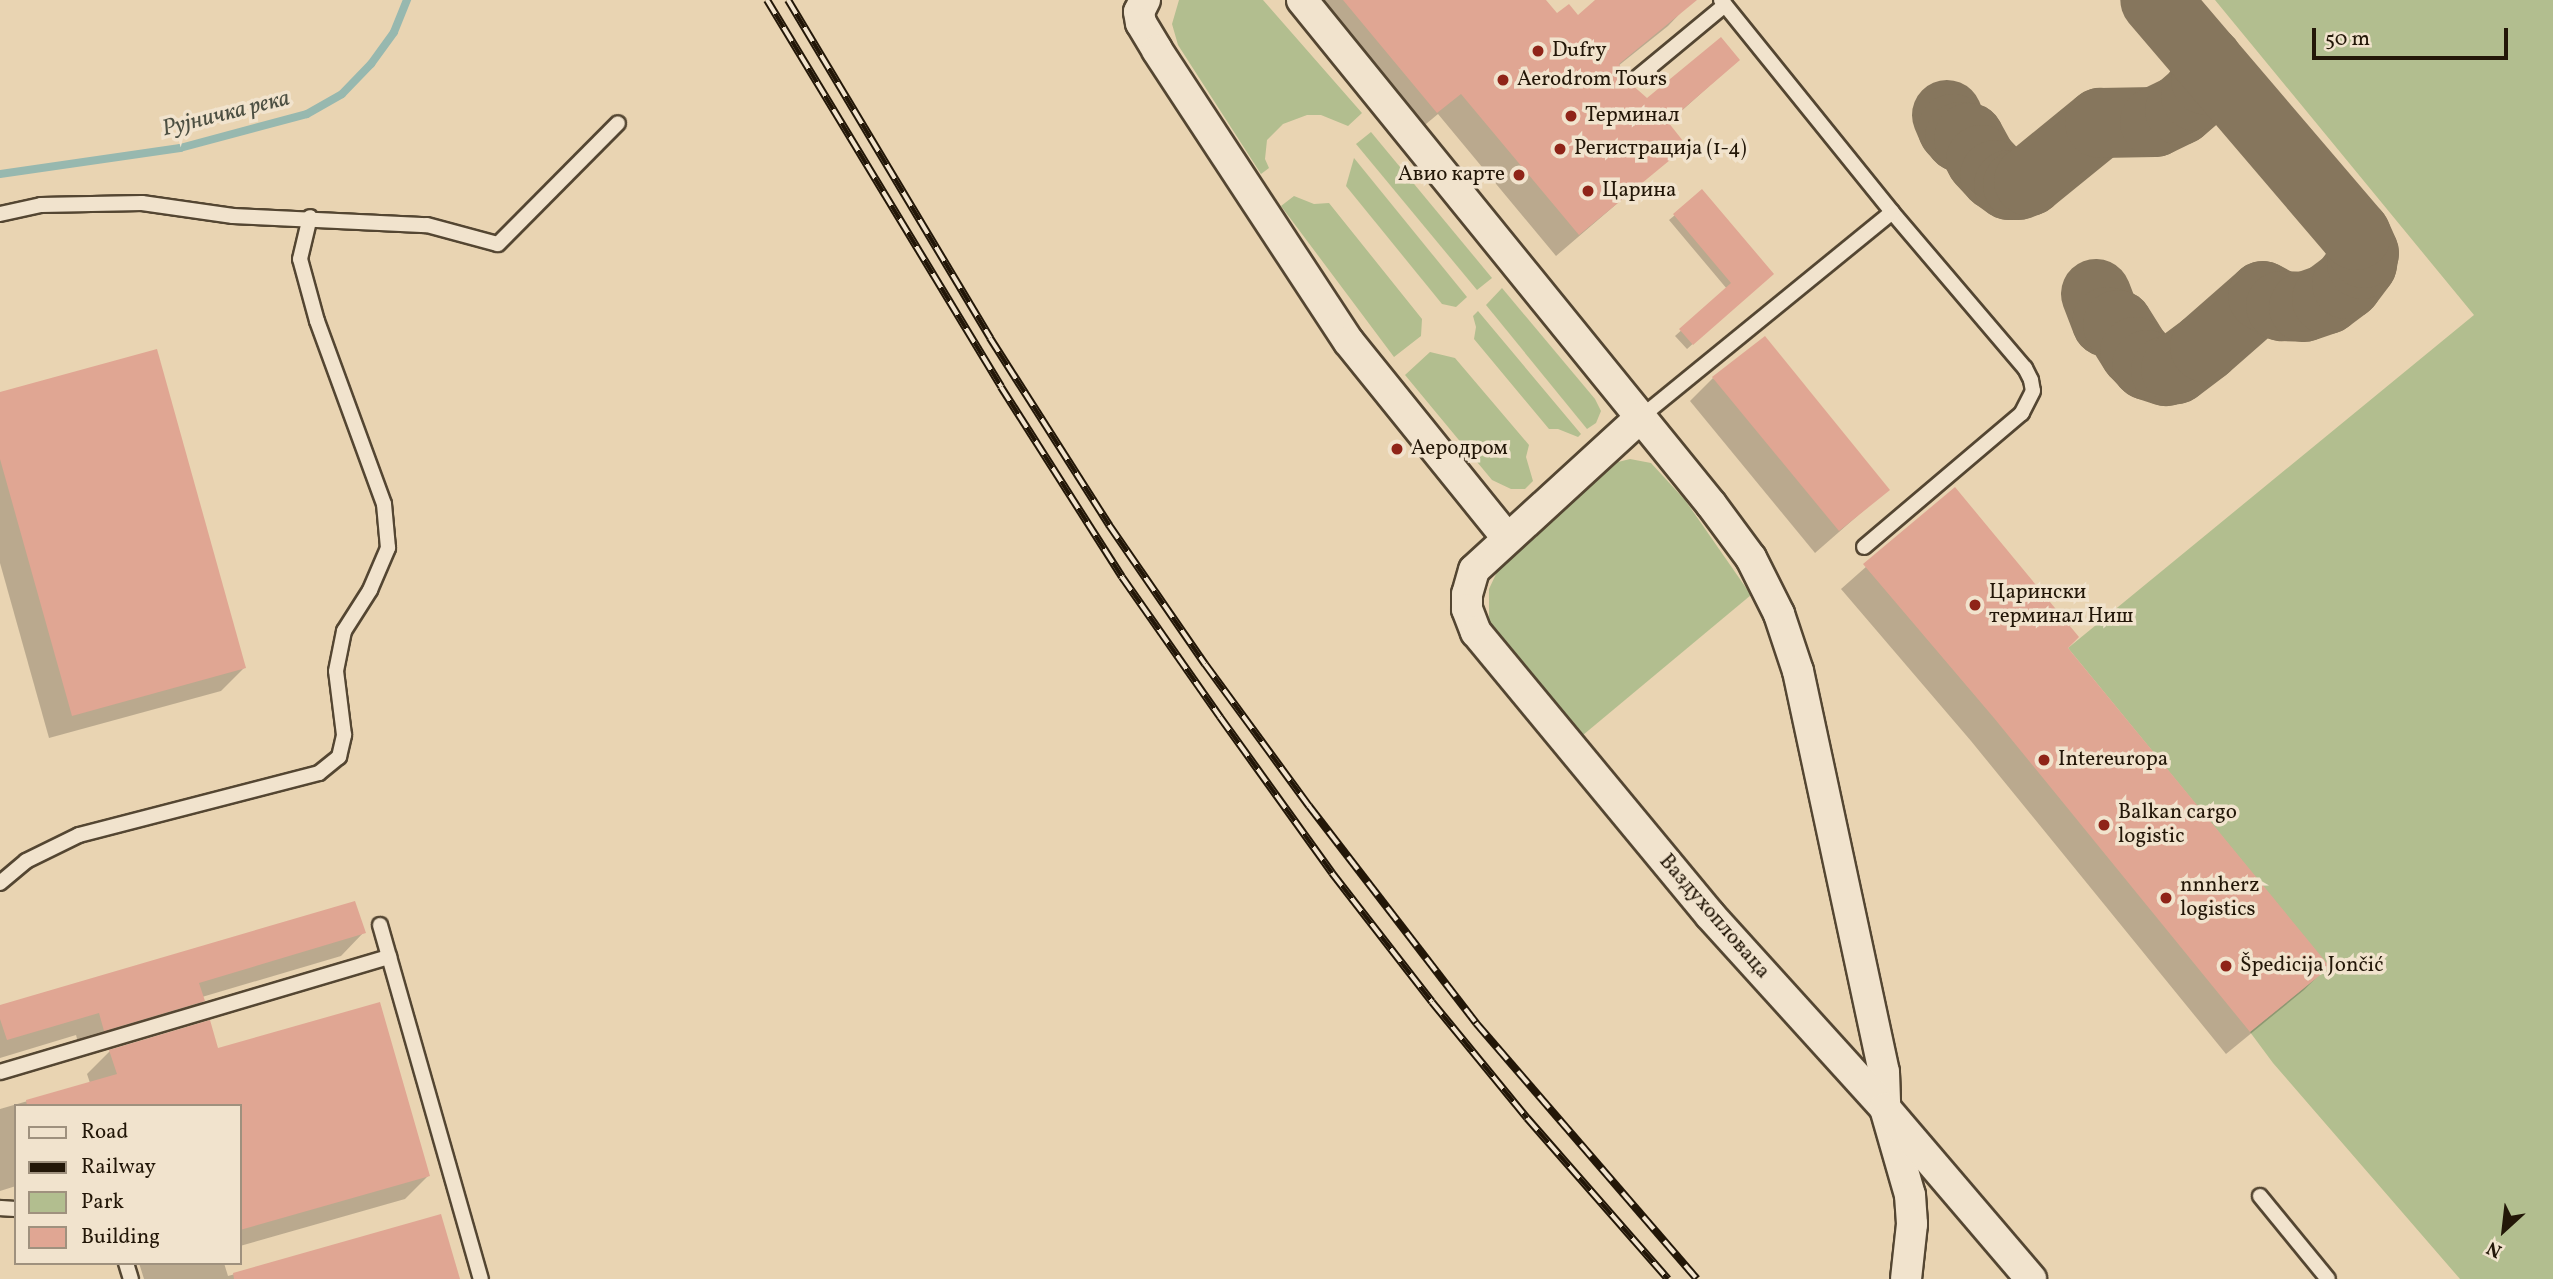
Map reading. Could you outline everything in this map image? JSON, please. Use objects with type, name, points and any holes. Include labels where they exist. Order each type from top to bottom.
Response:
[{"type":"street","points":[[1302,0],[1641,417],[1751,558],[1789,638],[1884,1072],[1885,1108],[1910,1195],[1912,1224],[1906,1279]]},
{"type":"street","points":[[1139,4],[1141,23],[1157,50],[1349,342],[1507,538]]},
{"type":"street","name":"Ваздухопловаца","points":[[1641,417],[1474,570],[1470,579],[1468,609],[1481,640],[1710,915],[1885,1108],[2031,1279]]},
{"type":"lane","points":[[1639,77],[1723,2],[1892,212],[2025,368],[2033,391],[2022,413],[1864,547]]},
{"type":"lane","points":[[0,214],[41,205],[142,203],[233,216],[310,217],[427,225],[498,244],[618,123]]},
{"type":"lane","points":[[1641,417],[1892,212]]},
{"type":"lane","points":[[0,883],[26,861],[79,835],[319,773],[339,757],[344,734],[336,671],[344,631],[370,590],[388,548],[384,504],[317,321],[300,259],[310,217]]},
{"type":"lane","points":[[380,926],[481,1279]]},
{"type":"lane","points":[[0,1072],[389,957]]},
{"type":"lane","points":[[2260,1196],[2328,1279]]},
{"type":"green space","points":[[1179,0],[1263,0],[1362,113],[1348,126],[1321,115],[1307,115],[1283,124],[1267,140],[1265,159],[1269,168],[1261,174],[1178,45],[1172,24]]},
{"type":"green space","points":[[2215,0],[2553,0],[2553,1279],[2460,1279],[2273,1063],[2250,1032],[2329,967],[2068,648],[2474,315]]},
{"type":"green space","points":[[1371,132],[1492,278],[1477,290],[1356,144]]},
{"type":"green space","points":[[1354,158],[1467,297],[1456,307],[1442,304],[1346,186]]},
{"type":"green space","points":[[1294,196],[1314,204],[1329,203],[1422,319],[1421,336],[1394,357],[1281,206]]},
{"type":"green space","points":[[1502,288],[1595,399],[1601,411],[1596,423],[1587,429],[1486,305]]},
{"type":"green space","points":[[1478,311],[1581,434],[1578,437],[1558,429],[1549,429],[1474,339],[1476,327],[1473,316]]},
{"type":"green space","points":[[1430,352],[1455,358],[1529,445],[1526,457],[1533,481],[1525,489],[1511,489],[1492,480],[1405,375]]},
{"type":"green space","points":[[1630,459],[1651,463],[1685,500],[1751,595],[1577,740],[1493,637],[1489,621],[1489,589],[1506,561],[1618,462]]},
{"type":"building","points":[[1343,0],[1546,0],[1557,13],[1569,4],[1578,15],[1595,0],[1697,0],[1619,64],[1630,83],[1647,98],[1721,37],[1740,60],[1668,122],[1687,146],[1579,235],[1461,94],[1437,113]]},
{"type":"building","points":[[1702,189],[1774,274],[1693,345],[1679,329],[1731,283],[1673,214]]},
{"type":"building","points":[[1765,336],[1890,490],[1839,531],[1712,377]]},
{"type":"building","points":[[157,349],[246,668],[72,716],[0,459],[0,392]]},
{"type":"building","points":[[1955,487],[2079,637],[2068,648],[2330,967],[2250,1032],[1994,718],[1863,564]]},
{"type":"building","points":[[355,901],[366,933],[199,983],[205,1001],[104,1031],[99,1013],[7,1040],[0,1019],[0,1005]]},
{"type":"building","points":[[380,1002],[430,1176],[242,1229],[242,1104],[27,1104],[26,1100],[117,1074],[109,1050],[210,1020],[218,1048]]},
{"type":"building","points":[[441,1214],[460,1279],[234,1279],[233,1273]]},
{"type":"waterway","name":"Рујничка река","points":[[0,174],[180,148],[307,114],[342,94],[371,64],[394,32],[407,0]]},
{"type":"taxiway","points":[[2096,294],[2107,322],[2118,325],[2147,365],[2166,371],[2176,369],[2205,347],[2263,296],[2281,306],[2304,307],[2327,299],[2347,284],[2362,264],[2364,253],[2356,235],[2155,0]]},
{"type":"taxiway","points":[[1947,115],[1953,129],[1960,137],[1969,138],[1981,160],[1995,175],[2009,185],[2018,185],[2029,181],[2100,123],[2155,122],[2180,110],[2196,96],[2206,80],[2208,61]]},
{"type":"railway","points":[[767,0],[1001,387],[1122,577],[1220,717],[1332,873],[1432,1002],[1527,1118],[1668,1279]]},
{"type":"railway","points":[[788,0],[990,338],[1109,525],[1205,664],[1309,806],[1476,1023],[1697,1279]]},
{"type":"place","name":"Dufry","points":[[1538,51]]},
{"type":"place","name":"Aerodrom Tours","points":[[1503,80]]},
{"type":"place","name":"Терминал","points":[[1571,116]]},
{"type":"place","name":"Регистрација (1-4)","points":[[1560,149]]},
{"type":"place","name":"Авио карте","points":[[1519,175]]},
{"type":"place","name":"Царина","points":[[1588,191]]},
{"type":"place","name":"Аеродром","points":[[1397,449]]},
{"type":"place","name":"Царински терминал Ниш","points":[[1975,605]]},
{"type":"place","name":"Intereuropa","points":[[2044,760]]},
{"type":"place","name":"Balkan cargo logistic","points":[[2104,825]]},
{"type":"place","name":"nnnherz logistics","points":[[2166,898]]},
{"type":"place","name":"Špedicija Jončić","points":[[2226,966]]}]
